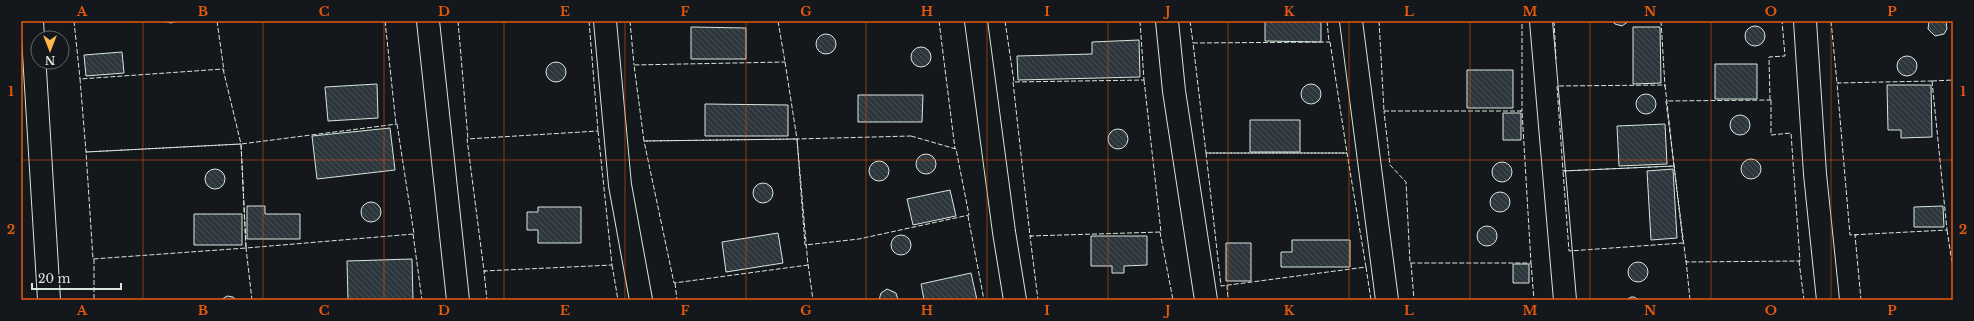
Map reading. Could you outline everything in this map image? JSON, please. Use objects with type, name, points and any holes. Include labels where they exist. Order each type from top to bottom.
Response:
[{"type":"street","points":[[32,21],[50,300]]},
{"type":"street","points":[[428,21],[458,300]]},
{"type":"street","points":[[605,21],[620,185],[641,300]]},
{"type":"street","points":[[976,21],[1004,232],[1015,300]]},
{"type":"street","points":[[1167,21],[1174,91],[1206,300]]},
{"type":"street","points":[[1351,21],[1387,300]]},
{"type":"street","points":[[1541,21],[1565,300]]},
{"type":"street","points":[[1805,21],[1815,174],[1828,300]]},
{"type":"building","points":[[164,21],[177,21],[171,23]]},
{"type":"building","points":[[1265,21],[1321,21],[1321,42],[1265,41]]},
{"type":"building","points":[[1613,21],[1629,21],[1622,26],[1615,24]]},
{"type":"building","points":[[1929,21],[1946,21],[1947,29],[1944,34],[1935,36],[1928,29]]},
{"type":"building","points":[[1755,26],[1762,29],[1765,36],[1762,43],[1755,46],[1748,43],[1745,36],[1748,29]]},
{"type":"building","points":[[691,27],[746,28],[746,59],[691,59]]},
{"type":"building","points":[[1633,27],[1660,27],[1661,83],[1633,84]]},
{"type":"building","points":[[826,34],[833,37],[836,44],[833,51],[826,54],[819,51],[816,44],[819,37]]},
{"type":"building","points":[[1139,40],[1140,77],[1018,80],[1017,56],[1092,54],[1092,42]]},
{"type":"building","points":[[921,47],[928,50],[931,57],[928,64],[921,67],[914,64],[911,57],[914,50]]},
{"type":"building","points":[[122,52],[124,73],[86,76],[84,55]]},
{"type":"building","points":[[1907,56],[1914,59],[1917,66],[1914,73],[1907,76],[1900,73],[1897,66],[1900,59]]},
{"type":"building","points":[[556,62],[563,65],[566,72],[563,79],[556,82],[549,79],[546,72],[549,65]]},
{"type":"building","points":[[1715,64],[1757,64],[1757,99],[1715,99]]},
{"type":"building","points":[[1467,70],[1513,70],[1513,108],[1467,108]]},
{"type":"building","points":[[377,84],[378,118],[328,121],[325,87]]},
{"type":"building","points":[[1311,84],[1318,87],[1321,94],[1318,101],[1311,104],[1304,101],[1301,94],[1304,87]]},
{"type":"building","points":[[1887,85],[1931,85],[1932,137],[1901,138],[1901,130],[1888,130]]},
{"type":"building","points":[[1646,94],[1653,97],[1656,104],[1653,111],[1646,114],[1639,111],[1636,104],[1639,97]]},
{"type":"building","points":[[858,95],[923,95],[922,122],[858,122]]},
{"type":"building","points":[[705,104],[788,105],[788,136],[705,136]]},
{"type":"building","points":[[1503,113],[1521,113],[1521,140],[1503,140]]},
{"type":"building","points":[[1740,115],[1747,118],[1750,125],[1747,132],[1740,135],[1733,132],[1730,125],[1733,118]]},
{"type":"building","points":[[1250,120],[1300,120],[1300,152],[1250,152]]},
{"type":"building","points":[[1665,124],[1667,164],[1619,166],[1617,126]]},
{"type":"building","points":[[390,128],[395,170],[317,179],[312,136]]},
{"type":"building","points":[[1118,129],[1125,132],[1128,139],[1125,146],[1118,149],[1111,146],[1108,139],[1111,132]]},
{"type":"building","points":[[926,154],[933,157],[936,164],[933,171],[926,174],[919,171],[916,164],[919,157]]},
{"type":"building","points":[[1751,159],[1758,162],[1761,169],[1758,176],[1751,179],[1744,176],[1741,169],[1744,162]]},
{"type":"building","points":[[879,161],[886,164],[889,171],[886,178],[879,181],[872,178],[869,171],[872,164]]},
{"type":"building","points":[[1502,162],[1509,165],[1512,172],[1509,179],[1502,182],[1495,179],[1492,172],[1495,165]]},
{"type":"building","points":[[215,169],[222,172],[225,179],[222,186],[215,189],[208,186],[205,179],[208,172]]},
{"type":"building","points":[[1673,169],[1677,238],[1651,240],[1647,171]]},
{"type":"building","points":[[763,183],[770,186],[773,193],[770,200],[763,203],[756,200],[753,193],[756,186]]},
{"type":"building","points":[[950,190],[956,216],[913,225],[907,199]]},
{"type":"building","points":[[1500,192],[1507,195],[1510,202],[1507,209],[1500,212],[1493,209],[1490,202],[1493,195]]},
{"type":"building","points":[[371,202],[378,205],[381,212],[378,219],[371,222],[364,219],[361,212],[364,205]]},
{"type":"building","points":[[247,206],[265,206],[265,214],[300,214],[300,239],[247,239]]},
{"type":"building","points":[[1943,206],[1944,227],[1914,227],[1914,207]]},
{"type":"building","points":[[538,207],[581,207],[581,243],[538,243],[538,230],[527,230],[527,212],[538,212]]},
{"type":"building","points":[[194,214],[242,214],[242,245],[194,245]]},
{"type":"building","points":[[1487,226],[1494,229],[1497,236],[1494,243],[1487,246],[1480,243],[1477,236],[1480,229]]},
{"type":"building","points":[[778,233],[783,263],[726,272],[722,242]]},
{"type":"building","points":[[901,235],[908,238],[911,245],[908,252],[901,255],[894,252],[891,245],[894,238]]},
{"type":"building","points":[[1091,236],[1147,236],[1147,265],[1124,266],[1124,273],[1112,273],[1112,266],[1091,266]]},
{"type":"building","points":[[1292,240],[1350,240],[1350,267],[1281,267],[1281,252],[1292,252]]},
{"type":"building","points":[[1226,243],[1251,243],[1251,281],[1226,281]]},
{"type":"building","points":[[412,259],[413,300],[348,300],[347,261]]},
{"type":"building","points":[[1638,262],[1645,265],[1648,272],[1645,279],[1638,282],[1631,279],[1628,272],[1631,265]]},
{"type":"building","points":[[1513,264],[1529,264],[1529,283],[1513,283]]},
{"type":"building","points":[[971,273],[977,300],[924,300],[921,284]]},
{"type":"building","points":[[887,289],[896,293],[898,300],[879,300],[881,293]]},
{"type":"building","points":[[227,296],[233,297],[236,300],[221,300]]},
{"type":"building","points":[[1634,297],[1639,300],[1626,300]]},
{"type":"building","points":[[1172,299],[1172,300],[1119,300]]},
{"type":"fence","points":[[74,21],[80,79]]},
{"type":"fence","points":[[217,21],[224,71]]},
{"type":"fence","points":[[385,21],[396,124]]},
{"type":"fence","points":[[458,21],[468,139]]},
{"type":"fence","points":[[589,21],[598,131]]},
{"type":"fence","points":[[630,21],[634,65]]},
{"type":"fence","points":[[778,21],[785,62]]},
{"type":"fence","points":[[939,21],[955,149]]},
{"type":"fence","points":[[1005,21],[1014,82]]},
{"type":"fence","points":[[1140,21],[1144,80]]},
{"type":"fence","points":[[1190,21],[1193,43]]},
{"type":"fence","points":[[1327,21],[1329,42]]},
{"type":"fence","points":[[1379,21],[1384,111]]},
{"type":"fence","points":[[1520,111],[1522,111],[1522,21]]},
{"type":"fence","points":[[1554,21],[1556,59]]},
{"type":"fence","points":[[1661,21],[1665,87]]},
{"type":"fence","points":[[1770,100],[1769,57],[1785,56],[1782,21]]},
{"type":"fence","points":[[1831,21],[1837,83],[1839,83]]},
{"type":"fence","points":[[1330,42],[1347,153],[1206,153],[1193,43],[1330,42]]},
{"type":"fence","points":[[785,62],[797,139],[644,141],[634,65],[785,62]]},
{"type":"fence","points":[[223,69],[241,144],[86,152],[80,79],[223,69]]},
{"type":"fence","points":[[1144,80],[1161,232],[1030,236],[1013,82],[1144,80]]},
{"type":"fence","points":[[1932,81],[1953,80]]},
{"type":"fence","points":[[1932,81],[1947,230],[1850,235],[1837,83],[1932,81]]},
{"type":"fence","points":[[1665,85],[1674,166],[1563,171],[1557,86],[1665,85]]},
{"type":"fence","points":[[1771,100],[1771,135],[1791,133],[1800,261],[1686,262],[1666,101],[1771,100]]},
{"type":"fence","points":[[1384,111],[1522,111],[1531,263],[1410,263],[1406,182],[1390,165],[1384,111]]},
{"type":"fence","points":[[397,124],[414,234],[246,248],[241,144],[397,124]]},
{"type":"fence","points":[[598,131],[612,265],[484,271],[467,139],[598,131]]},
{"type":"fence","points":[[911,136],[956,149],[969,215],[859,239],[805,245],[797,139],[911,136]]},
{"type":"fence","points":[[797,139],[808,265],[674,283],[644,141],[797,139]]},
{"type":"fence","points":[[241,144],[246,248],[93,259],[86,152],[241,144]]},
{"type":"fence","points":[[1206,153],[1347,153],[1366,267],[1221,286],[1206,153]]},
{"type":"fence","points":[[1674,166],[1683,243],[1569,251],[1563,171],[1674,166]]},
{"type":"fence","points":[[968,216],[984,300]]},
{"type":"fence","points":[[1947,230],[1953,269]]},
{"type":"fence","points":[[1160,232],[1173,300]]},
{"type":"fence","points":[[413,234],[422,300]]},
{"type":"fence","points":[[1857,235],[1855,235],[1861,300]]},
{"type":"fence","points":[[1032,236],[1030,236],[1038,300]]},
{"type":"fence","points":[[247,248],[252,300]]},
{"type":"fence","points":[[94,259],[94,300]]},
{"type":"fence","points":[[1686,260],[1690,300]]},
{"type":"fence","points":[[1799,261],[1804,300]]},
{"type":"fence","points":[[1411,263],[1414,300]]},
{"type":"fence","points":[[1531,263],[1534,300]]},
{"type":"fence","points":[[808,264],[813,300]]},
{"type":"fence","points":[[612,265],[618,300]]},
{"type":"fence","points":[[1366,267],[1371,300]]},
{"type":"fence","points":[[486,271],[484,271],[487,300]]},
{"type":"fence","points":[[675,283],[677,300]]},
{"type":"fence","points":[[1227,285],[1228,300]]}]
